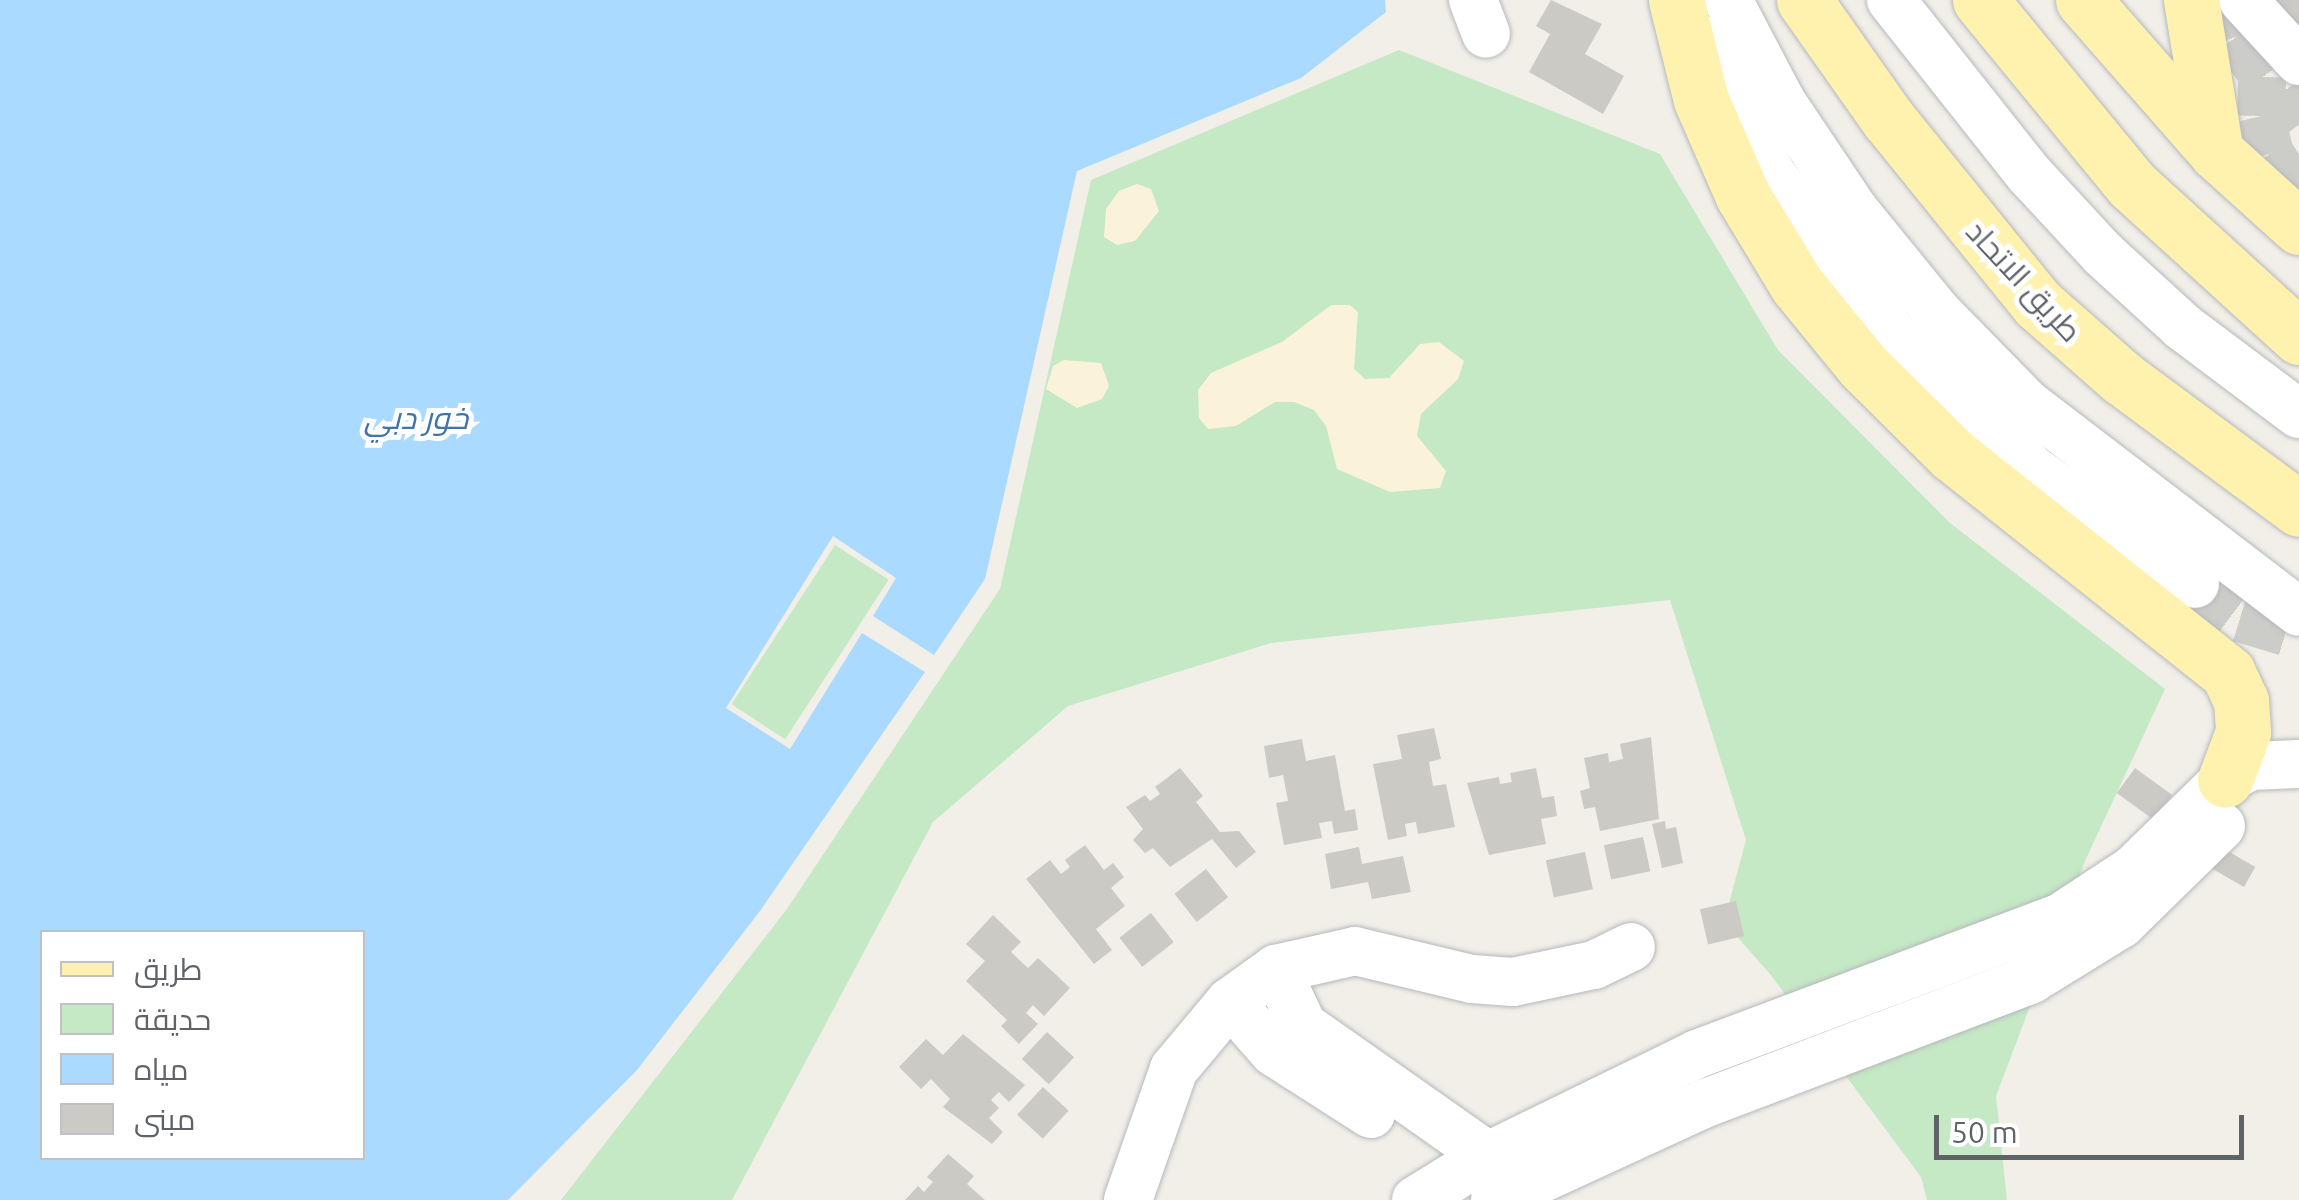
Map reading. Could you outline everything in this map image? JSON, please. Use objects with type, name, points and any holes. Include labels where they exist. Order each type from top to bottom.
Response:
[{"type":"main road","points":[[1677,0],[1708,116],[1743,196],[1797,286],[1862,366],[1954,455],[2228,672],[2241,701],[2243,732],[2225,780]]},
{"type":"main road","name":"طريق الاتحاد","points":[[1804,0],[1899,134],[2038,304],[2122,378],[2290,512]]},
{"type":"main road","points":[[1980,0],[2132,185],[2299,337]]},
{"type":"main road","points":[[2083,0],[2216,152],[2299,227]]},
{"type":"main road","points":[[2190,0],[2216,152]]},
{"type":"lane","points":[[1677,0],[1772,175],[1892,332],[2034,470],[2195,584]]},
{"type":"lane","points":[[1728,0],[1781,101],[1854,210],[1936,311],[2027,404],[2299,612]]},
{"type":"lane","points":[[1891,0],[2029,174],[2103,254],[2183,327],[2299,414]]},
{"type":"lane","points":[[2243,0],[2299,60]]},
{"type":"lane","points":[[1493,1183],[1697,1054],[2062,917],[2134,869],[2225,780],[2250,766],[2299,764]]},
{"type":"lane","points":[[1416,1200],[1493,1183],[2030,980],[2121,924],[2233,812],[2256,797],[2299,797]]},
{"type":"lane","points":[[1128,1200],[1155,1108],[1174,1069],[1230,1002],[1276,969],[1355,951],[1472,980],[1514,982],[1594,966],[1631,947]]},
{"type":"lane","points":[[1276,969],[1302,1026],[1493,1183]]},
{"type":"lane","points":[[1230,1002],[1274,1052],[1493,1183]]},
{"type":"green space","points":[[1399,50],[1660,154],[1778,350],[1950,523],[2165,689],[2085,861],[1996,1096],[2007,1200],[1927,1200],[1921,1177],[1770,974],[1724,922],[1746,840],[1670,600],[1271,643],[1068,706],[933,822],[732,1200],[561,1200],[787,909],[1000,589],[1091,180]]},
{"type":"green space","points":[[835,545],[889,580],[785,739],[732,704]]},
{"type":"sand","points":[[1137,184],[1151,189],[1159,211],[1135,241],[1117,245],[1104,237],[1106,209],[1119,191]]},
{"type":"sand","points":[[1331,305],[1350,305],[1358,312],[1354,369],[1365,379],[1389,378],[1420,344],[1439,342],[1464,361],[1458,379],[1421,414],[1417,436],[1446,471],[1440,488],[1390,492],[1337,469],[1326,426],[1314,410],[1294,402],[1275,402],[1236,426],[1208,429],[1199,418],[1198,390],[1211,373],[1282,342]]},
{"type":"sand","points":[[1064,360],[1101,363],[1109,386],[1102,399],[1077,408],[1046,389],[1053,366]]},
{"type":"water","name":"خور دبي","points":[[0,0],[1385,0],[1386,12],[1301,78],[1077,171],[985,579],[934,655],[873,616],[896,578],[833,536],[726,708],[790,749],[862,633],[925,672],[760,911],[637,1070],[508,1200],[0,1200]]},
{"type":"building","points":[[1551,0],[1602,24],[1585,54],[1624,76],[1603,114],[1529,72],[1550,34],[1536,26]]},
{"type":"building","points":[[2260,0],[2299,0],[2299,35]]},
{"type":"building","points":[[1434,728],[1441,759],[1429,762],[1433,786],[1446,784],[1455,827],[1418,834],[1416,822],[1405,824],[1407,836],[1388,840],[1373,764],[1402,759],[1397,735]]},
{"type":"building","points":[[1651,737],[1659,819],[1600,831],[1595,807],[1584,809],[1580,791],[1590,788],[1584,758],[1608,753],[1609,762],[1623,759],[1620,744]]},
{"type":"building","points":[[1302,739],[1306,761],[1335,755],[1345,811],[1355,809],[1358,830],[1334,834],[1332,821],[1319,823],[1322,838],[1284,845],[1276,803],[1288,801],[1283,775],[1269,778],[1264,746]]},
{"type":"building","points":[[1180,768],[1203,796],[1196,802],[1220,832],[1239,831],[1256,852],[1236,868],[1212,839],[1170,867],[1153,848],[1145,853],[1133,840],[1143,829],[1126,807],[1145,795],[1150,801],[1160,794],[1155,787]]},
{"type":"building","points":[[1536,768],[1542,798],[1554,796],[1557,816],[1541,819],[1546,844],[1489,855],[1467,783],[1499,777],[1500,784],[1512,782],[1510,773]]},
{"type":"building","points":[[2135,768],[2172,795],[2154,820],[2117,793]]},
{"type":"building","points":[[1665,821],[1666,829],[1676,827],[1683,863],[1662,868],[1652,824]]},
{"type":"building","points":[[1643,837],[1650,871],[1611,880],[1604,845]]},
{"type":"building","points":[[1085,845],[1104,870],[1113,863],[1124,877],[1111,888],[1125,906],[1096,929],[1112,950],[1094,964],[1026,879],[1050,860],[1061,874],[1070,867],[1065,860]]},
{"type":"building","points":[[2219,846],[2255,867],[2244,887],[2208,866]]},
{"type":"building","points":[[1359,847],[1362,864],[1403,856],[1411,892],[1372,899],[1368,882],[1331,889],[1325,854]]},
{"type":"building","points":[[1585,852],[1593,889],[1554,897],[1546,860]]},
{"type":"building","points":[[1206,869],[1228,897],[1197,922],[1174,894]]},
{"type":"building","points":[[1736,901],[1744,936],[1708,944],[1700,909]]},
{"type":"building","points":[[1151,913],[1174,942],[1142,967],[1119,938]]},
{"type":"building","points":[[993,915],[1021,942],[1011,952],[1028,968],[1038,958],[1070,988],[1044,1016],[1033,1005],[1026,1013],[1038,1024],[1019,1044],[1001,1026],[1007,1020],[966,981],[985,961],[966,944]]},
{"type":"building","points":[[1047,1032],[1074,1057],[1049,1084],[1022,1059]]},
{"type":"building","points":[[963,1034],[1025,1085],[1009,1102],[999,1092],[991,1100],[999,1108],[989,1118],[1003,1132],[992,1144],[943,1107],[950,1099],[931,1079],[921,1089],[899,1067],[926,1039],[943,1055]]},
{"type":"building","points":[[1043,1087],[1069,1111],[1043,1139],[1017,1115]]},
{"type":"building","points":[[948,1154],[974,1176],[967,1184],[985,1200],[905,1200],[918,1186],[924,1192],[933,1182],[927,1177]]},
{"type":"tunnel","points":[[2223,0],[2236,37],[2299,125]]},
{"type":"tunnel","points":[[2262,77],[2261,116],[2270,154],[2299,197]]},
{"type":"tunnel","points":[[2195,584],[2240,618],[2299,636]]}]
